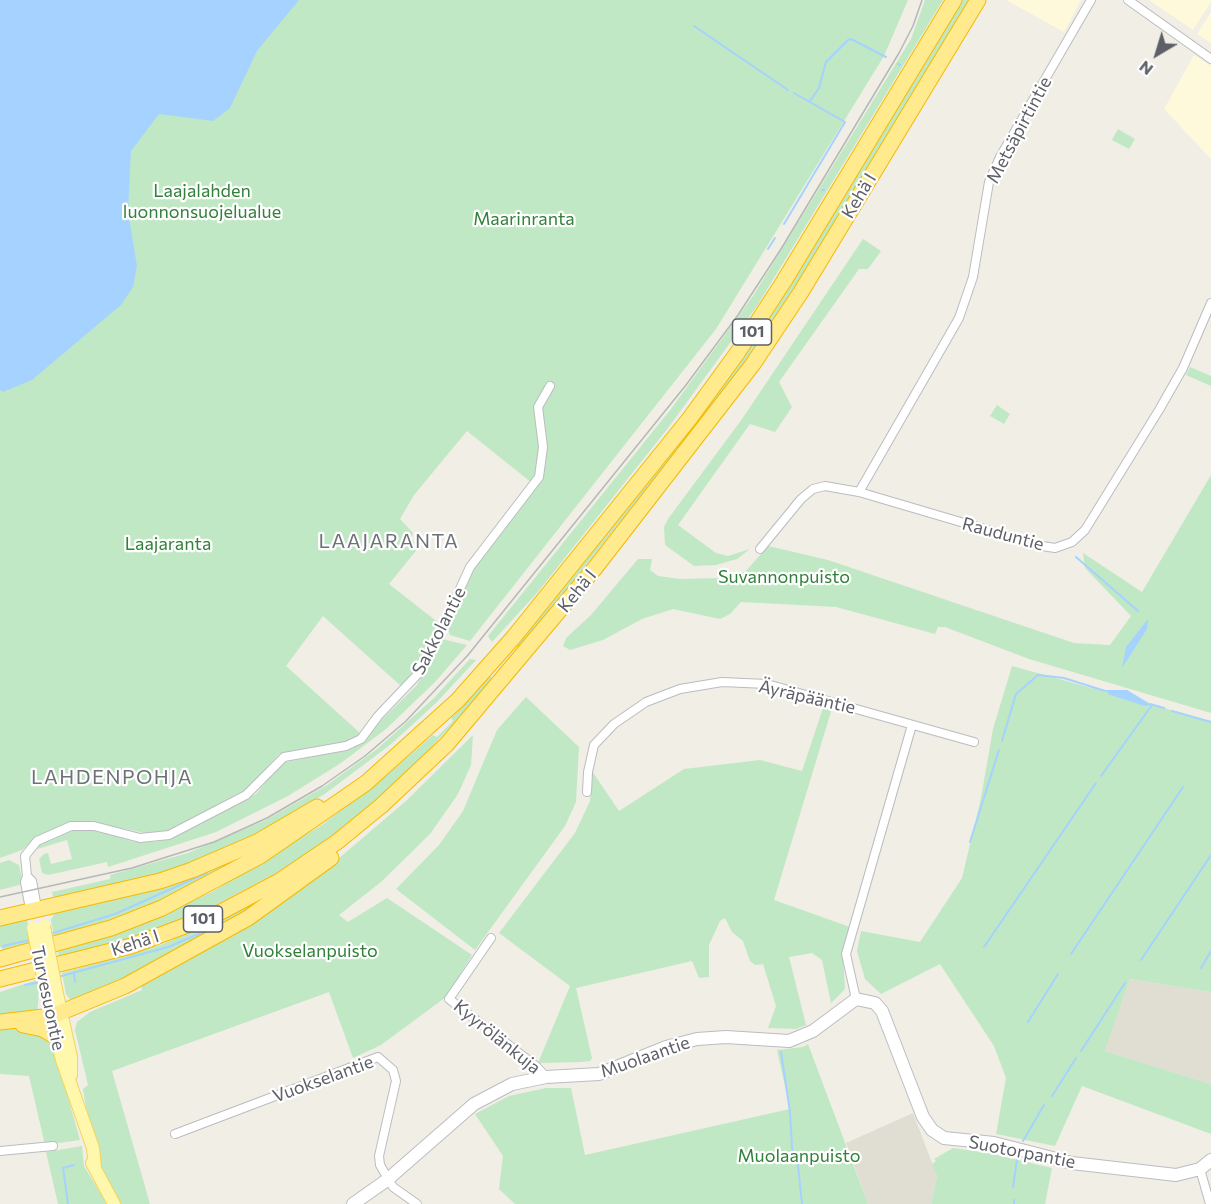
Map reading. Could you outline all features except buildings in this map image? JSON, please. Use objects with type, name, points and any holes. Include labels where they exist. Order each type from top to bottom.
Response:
[{"type":"highway","name":"Kehä I","points":[[0,959],[111,928],[201,889],[260,856],[366,783],[432,726],[485,672],[690,418],[784,281],[954,0]]},
{"type":"highway","name":"Kehä I","points":[[0,980],[131,946],[217,914],[281,880],[337,842],[381,806],[447,744],[516,665],[713,420],[776,331],[978,0]]},
{"type":"highway","points":[[0,918],[160,881],[192,870],[257,842],[366,783]]},
{"type":"highway","points":[[3,1022],[57,1015],[161,968],[248,918],[343,849],[381,806]]},
{"type":"highway","points":[[3,1022],[43,1029],[56,1036]]},
{"type":"main road","name":"Turvesuontie","points":[[33,909],[39,927],[57,1015],[71,1057],[72,1085]]},
{"type":"main road","name":"Turvesuontie","points":[[57,1015],[56,1036],[78,1106],[81,1134],[95,1168],[114,1204]]},
{"type":"street","name":"Metsäpirtintie","points":[[859,492],[959,318],[973,277],[989,182],[1000,157],[1091,0]]},
{"type":"street","points":[[1128,0],[1211,59]]},
{"type":"street","name":"Rauduntie","points":[[760,549],[801,499],[813,489],[832,486],[1042,546],[1067,545],[1085,530],[1159,410],[1183,368],[1211,303]]},
{"type":"street","name":"Sakkolantie","points":[[33,909],[32,881],[27,876],[25,856],[37,841],[63,828],[94,826],[140,838],[169,835],[246,795],[284,757],[346,747],[360,738],[417,675],[440,635],[471,567],[539,477],[543,457],[538,406],[550,386]]},
{"type":"street","name":"Äyräpääntie","points":[[587,792],[591,753],[602,735],[635,708],[680,689],[722,682],[767,684],[974,742]]},
{"type":"street","points":[[856,999],[846,954],[912,724]]},
{"type":"street","name":"Kyyrölänkuja","points":[[491,938],[449,999],[537,1067],[546,1077]]},
{"type":"street","name":"Muolaantie","points":[[353,1204],[387,1180],[474,1104],[512,1084],[546,1077],[599,1074],[666,1047],[698,1039],[726,1037],[773,1042],[797,1039],[813,1031],[856,999]]},
{"type":"street","name":"Suotorpantie","points":[[856,999],[875,1003],[882,1011],[923,1117],[932,1130],[944,1138],[994,1143],[1072,1163],[1176,1175],[1200,1169]]},
{"type":"street","name":"Vuokselantie","points":[[176,1134],[378,1057],[393,1070],[396,1081],[379,1156],[387,1180]]},
{"type":"street","points":[[0,1151],[53,1146]]},
{"type":"street","points":[[1210,1204],[1200,1169],[1211,1160]]},
{"type":"street","points":[[387,1180],[417,1204]]},
{"type":"shaded area","points":[[1006,0],[1081,0],[1064,32]]},
{"type":"shaded area","points":[[1149,0],[1211,0],[1211,2],[1193,30]]},
{"type":"shaded area","points":[[1211,12],[1211,43],[1197,34]]},
{"type":"shaded area","points":[[1194,55],[1211,66],[1211,159],[1164,109]]},
{"type":"shaded area","points":[[1130,979],[1211,992],[1211,1084],[1105,1051]]},
{"type":"shaded area","points":[[913,1113],[937,1176],[931,1204],[868,1204],[846,1143]]},
{"type":"green space","name":"Laajalahden luonnonsuojelualue","points":[[0,0],[908,0],[884,56],[716,329],[470,641],[450,635],[447,627],[474,569],[537,487],[467,431],[414,495],[400,519],[413,533],[411,538],[419,547],[389,584],[440,624],[409,678],[402,687],[323,616],[286,666],[360,733],[352,742],[279,754],[248,788],[169,831],[145,833],[92,822],[73,822],[37,837],[22,850],[0,858]]},
{"type":"green space","points":[[925,0],[943,0],[757,306],[668,428],[537,593],[492,642],[488,636],[671,409],[753,296],[911,39]]},
{"type":"green space","points":[[963,0],[969,0],[795,289],[747,360],[520,649],[516,646],[633,501],[743,357],[790,285]]},
{"type":"green space","points":[[1118,129],[1135,139],[1129,149],[1112,140]]},
{"type":"green space","points":[[863,239],[881,251],[868,269],[859,269],[779,382],[792,407],[775,432],[750,424],[678,525],[716,553],[728,556],[750,549],[737,559],[716,565],[694,566],[665,545],[664,527],[668,519],[742,419]]},
{"type":"green space","points":[[1190,367],[1211,376],[1211,386],[1186,375]]},
{"type":"green space","points":[[997,405],[1010,414],[1004,424],[990,416]]},
{"type":"green space","name":"Suvannonpuisto","points":[[1211,475],[1211,713],[1029,659],[945,627],[938,627],[935,634],[836,607],[741,602],[730,614],[720,619],[673,609],[642,619],[603,640],[570,650],[563,646],[566,638],[591,615],[638,559],[652,559],[650,570],[658,576],[680,579],[720,578],[745,572],[768,546],[828,560],[1074,643],[1110,645],[1131,616],[1085,568],[1083,553],[1142,592]]},
{"type":"green space","points":[[442,639],[467,645],[435,682],[386,729],[341,763],[288,796],[216,832],[108,867],[107,862],[48,875],[42,873],[39,859],[44,854],[48,853],[51,864],[72,859],[67,840],[37,849],[36,845],[73,829],[95,830],[134,842],[154,842],[173,838],[256,794],[281,763],[352,749],[417,685]]},
{"type":"green space","points":[[470,659],[476,660],[436,703],[390,745],[326,793],[275,825],[179,868],[54,900],[52,892],[110,879],[110,875],[188,853],[266,820],[327,785],[377,749],[434,698]]},
{"type":"green space","points":[[1012,666],[1211,721],[1211,992],[1130,979],[1105,1051],[1211,1084],[1211,1134],[1082,1086],[1055,1146],[996,1134],[1006,1078],[994,1046],[940,964],[881,994],[865,979],[857,951],[861,931],[920,942],[962,878],[981,798],[993,729]]},
{"type":"green space","points":[[490,676],[494,680],[408,772],[355,819],[293,864],[196,915],[135,937],[59,958],[58,952],[144,923],[212,892],[322,825],[393,770],[433,735],[437,737],[453,721],[451,718]]},
{"type":"green space","points":[[526,697],[579,747],[576,802],[565,826],[475,950],[396,889],[439,845],[463,811],[497,730]]},
{"type":"green space","points":[[825,702],[833,705],[774,900],[850,927],[843,957],[845,989],[831,1003],[822,960],[812,953],[789,957],[806,1025],[796,1029],[768,1028],[776,1006],[763,964],[755,965],[750,961],[743,941],[732,932],[725,918],[720,921],[709,945],[709,977],[699,978],[692,961],[576,988],[592,1058],[590,1061],[581,1062],[538,1063],[570,986],[499,933],[575,833],[590,801],[592,771],[619,811],[684,769],[760,760],[802,771]]},
{"type":"green space","name":"Vuokselanpuisto","points":[[473,735],[471,765],[458,794],[430,834],[381,882],[339,915],[348,922],[387,898],[472,955],[446,997],[381,1045],[353,1058],[329,992],[112,1071],[150,1204],[121,1204],[104,1175],[88,1120],[83,1089],[88,1085],[75,1030],[77,1022],[90,1012],[142,990],[141,985],[338,859],[406,801]]},
{"type":"green space","points":[[255,850],[163,899],[94,925],[54,937],[51,920],[55,912]]},
{"type":"green space","points":[[9,860],[19,865],[23,884],[0,890],[0,863]]},
{"type":"green space","points":[[261,901],[237,921],[73,1004],[66,994],[62,973],[163,944]]},
{"type":"green space","points":[[27,919],[32,943],[3,950],[0,946],[0,923]]},
{"type":"green space","points":[[40,979],[37,1015],[0,1019],[0,992]]},
{"type":"green space","points":[[24,1028],[49,1040],[55,1051],[80,1140],[45,1145],[29,1076],[0,1074],[0,1030]]},
{"type":"green space","name":"Muolaanpuisto","points":[[808,1044],[868,1204],[515,1204],[499,1189],[503,1156],[475,1114],[509,1096],[546,1088],[571,1088],[585,1155],[790,1109],[777,1050],[803,1047]]},
{"type":"green space","points":[[82,1146],[84,1166],[107,1204],[58,1204],[46,1152]]},
{"type":"green space","points":[[953,1148],[988,1153],[1052,1168],[1045,1204],[931,1204],[937,1176],[932,1164],[936,1161],[934,1159]]},
{"type":"water","points":[[0,0],[299,0],[257,51],[230,108],[213,121],[159,114],[131,151],[128,211],[137,266],[133,287],[121,305],[32,380],[3,392],[0,390]]},
{"type":"water","points":[[1148,619],[1147,629],[1122,668],[1126,647]]},
{"type":"water","points":[[1104,690],[1127,690],[1152,705],[1145,706],[1110,695]]},
{"type":"waterway","points":[[694,26],[788,90]]},
{"type":"waterway","points":[[810,101],[819,88],[826,62],[848,40],[851,39],[886,57]]},
{"type":"waterway","points":[[784,224],[845,122],[794,93]]},
{"type":"waterway","points":[[768,249],[775,238]]},
{"type":"waterway","points":[[1076,557],[1138,611]]},
{"type":"waterway","points":[[1002,741],[1016,694],[1038,675],[1064,678],[1105,691]]},
{"type":"waterway","points":[[1150,704],[1164,708]]},
{"type":"waterway","points":[[1101,776],[1152,705]]},
{"type":"waterway","points":[[1172,711],[1211,722]]},
{"type":"waterway","points":[[970,842],[999,750]]},
{"type":"waterway","points":[[984,947],[1096,783]]},
{"type":"waterway","points":[[1071,954],[1183,787]]},
{"type":"waterway","points":[[1141,960],[1211,855]]},
{"type":"waterway","points":[[50,934],[115,914],[207,873]]},
{"type":"waterway","points":[[58,977],[168,947],[220,925]]},
{"type":"waterway","points":[[3,946],[30,940]]},
{"type":"waterway","points":[[1201,968],[1211,951]]},
{"type":"waterway","points":[[74,974],[75,982]]},
{"type":"waterway","points":[[1028,1022],[1058,974]]},
{"type":"waterway","points":[[25,985],[41,982]]},
{"type":"waterway","points":[[1081,1051],[1125,983]]},
{"type":"waterway","points":[[781,1052],[790,1112],[792,1148],[798,1165],[802,1204]]},
{"type":"waterway","points":[[1052,1096],[1076,1058]]},
{"type":"waterway","points":[[1023,1141],[1044,1105]]},
{"type":"waterway","points":[[1013,1187],[1017,1159]]},
{"type":"waterway","points":[[68,1204],[63,1168],[74,1165]]},
{"type":"tram line","points":[[0,897],[132,868],[214,842],[267,818],[322,786],[365,756],[406,721],[468,655],[686,385],[738,315],[781,249],[899,53],[913,26],[922,0]]},
{"type":"district","name":"LAAJARANTA","points":[[389,541]]},
{"type":"district","name":"LAHDENPOHJA","points":[[112,777]]},
{"type":"park label","name":"Maarinranta","points":[[524,219]]},
{"type":"park label","name":"Laajaranta","points":[[168,544]]}]
